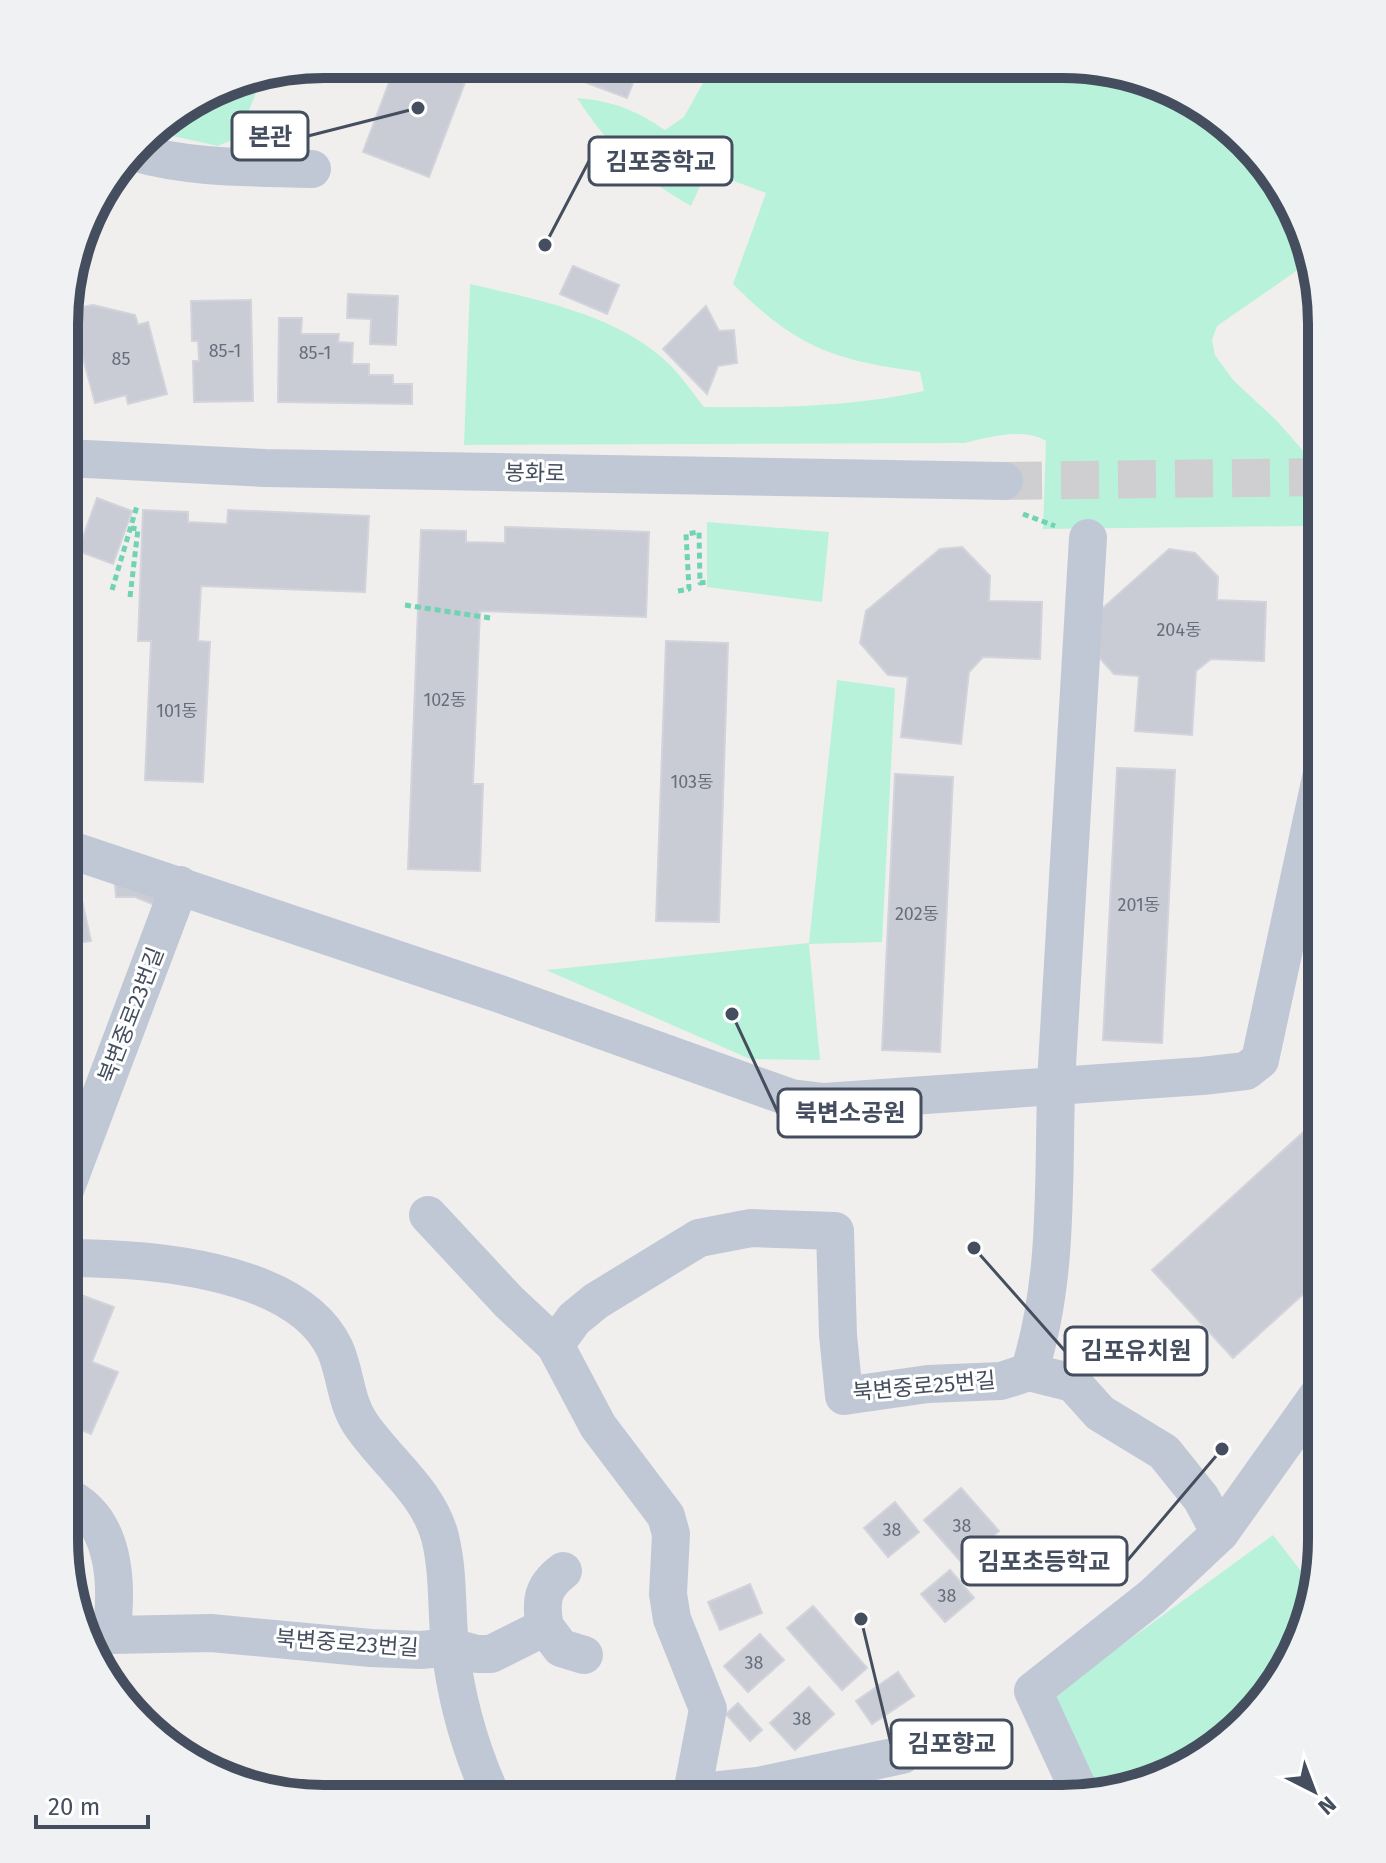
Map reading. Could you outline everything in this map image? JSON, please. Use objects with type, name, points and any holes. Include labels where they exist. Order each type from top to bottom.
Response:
[{"type":"street","points":[[145,156],[168,162],[312,169]]},
{"type":"street","name":"봉화로","points":[[78,459],[1009,496]]},
{"type":"street","points":[[1088,538],[1057,1088],[1053,1229],[1042,1331],[1029,1372],[1073,1383],[1100,1413],[1164,1452],[1201,1498],[1220,1533]]},
{"type":"street","points":[[78,852],[791,1098],[824,1102],[1057,1088],[1246,1071],[1260,1060],[1308,840]]},
{"type":"street","name":"북변중로23번길","points":[[78,1156],[180,885]]},
{"type":"street","points":[[428,1215],[509,1302],[555,1345],[598,1426],[666,1516],[671,1534],[668,1594],[672,1619],[708,1709],[689,1785]]},
{"type":"street","name":"북변중로25번길","points":[[555,1345],[574,1319],[596,1301],[699,1238],[751,1228],[835,1231],[838,1335],[844,1396],[928,1384],[1001,1381],[1029,1372]]},
{"type":"street","name":"북변중로23번길","points":[[78,1258],[115,1258],[194,1267],[246,1282],[277,1296],[321,1329],[335,1350],[349,1405],[426,1504],[439,1533],[445,1559],[451,1647],[371,1648],[211,1633],[100,1639],[116,1596],[104,1537],[92,1516],[78,1503]]},
{"type":"street","points":[[1076,1784],[1033,1691],[1152,1597],[1220,1533],[1307,1411]]},
{"type":"street","points":[[563,1571],[551,1580],[542,1598],[545,1627],[561,1648],[584,1655]]},
{"type":"street","points":[[487,1785],[464,1724],[451,1647],[477,1654],[491,1654],[545,1627]]},
{"type":"street","points":[[763,1785],[902,1755]]},
{"type":"path","points":[[1009,496],[1088,538]]},
{"type":"path","points":[[112,590],[137,506]]},
{"type":"path","points":[[130,597],[138,529],[131,528]]},
{"type":"path","points":[[678,591],[689,589],[686,534],[699,532],[700,583],[707,582]]},
{"type":"path","points":[[405,605],[490,618]]},
{"type":"green space","points":[[706,78],[1062,78],[1126,86],[1171,103],[1199,119],[1247,162],[1267,187],[1283,215],[1300,260],[1301,268],[1217,326],[1212,340],[1215,355],[1233,380],[1277,421],[1308,456],[1308,525],[1043,529],[1046,441],[1017,434],[964,443],[464,445],[470,284],[575,311],[625,333],[669,364],[704,407],[814,405],[924,391],[920,372],[863,362],[817,347],[776,323],[733,284],[766,193],[707,171],[691,206],[656,184],[627,160],[577,98],[624,108],[665,130],[684,117]]},
{"type":"green space","points":[[258,87],[239,137],[218,146],[167,135],[201,111]]},
{"type":"green space","points":[[707,522],[829,532],[822,602],[707,587]]},
{"type":"green space","points":[[837,680],[895,688],[882,942],[809,944],[820,1060],[750,1059],[546,970],[809,943]]},
{"type":"green space","points":[[1273,1535],[1304,1575],[1295,1618],[1267,1676],[1224,1724],[1199,1744],[1171,1760],[1126,1777],[1088,1783],[1052,1696]]},
{"type":"building","points":[[391,78],[467,78],[429,177],[363,152]]},
{"type":"building","points":[[574,78],[635,78],[627,98]]},
{"type":"building","points":[[573,266],[619,285],[607,314],[560,294]]},
{"type":"building","points":[[348,294],[398,296],[396,345],[370,344],[371,319],[347,318]]},
{"type":"building","points":[[251,300],[253,401],[194,402],[193,361],[199,361],[198,341],[192,341],[191,301]]},
{"type":"building","points":[[93,305],[135,315],[138,325],[148,322],[167,394],[128,404],[126,395],[95,403],[78,339],[79,307]]},
{"type":"building","points":[[706,306],[719,331],[734,330],[737,363],[718,366],[707,394],[663,349]]},
{"type":"building","points":[[279,318],[302,318],[301,334],[339,334],[338,342],[353,343],[352,364],[369,364],[369,375],[393,375],[393,384],[412,384],[412,404],[278,402]]},
{"type":"building","points":[[97,498],[132,511],[113,564],[78,551]]},
{"type":"building","points":[[143,510],[188,512],[188,522],[227,524],[228,510],[369,516],[365,592],[201,586],[198,641],[210,642],[203,782],[145,780],[151,641],[138,641]]},
{"type":"building","points":[[505,527],[649,532],[646,617],[480,611],[473,784],[483,784],[480,871],[408,869],[421,530],[466,531],[466,542],[505,543]]},
{"type":"building","points":[[962,547],[990,576],[989,601],[1042,602],[1040,659],[983,657],[969,672],[961,744],[901,737],[908,677],[888,675],[860,643],[866,611],[940,549]]},
{"type":"building","points":[[1169,549],[1195,553],[1218,577],[1217,600],[1266,602],[1264,661],[1211,659],[1196,671],[1192,735],[1135,731],[1139,676],[1114,674],[1089,646],[1095,615]]},
{"type":"building","points":[[666,641],[728,643],[719,922],[656,921]]},
{"type":"building","points":[[1117,768],[1175,770],[1162,1043],[1103,1040]]},
{"type":"building","points":[[895,774],[953,777],[940,1052],[882,1050]]},
{"type":"building","points":[[114,871],[161,890],[157,906],[135,897],[116,897]]},
{"type":"building","points":[[81,896],[91,941],[78,943],[78,897]]},
{"type":"building","points":[[1307,1128],[1307,1290],[1233,1358],[1152,1270]]},
{"type":"building","points":[[78,1294],[114,1307],[92,1362],[118,1372],[91,1434],[78,1429]]},
{"type":"building","points":[[961,1488],[999,1531],[962,1563],[924,1520]]},
{"type":"building","points":[[895,1502],[919,1532],[888,1557],[864,1528]]},
{"type":"building","points":[[950,1570],[974,1598],[945,1622],[921,1594]]},
{"type":"building","points":[[750,1584],[762,1613],[720,1630],[708,1602]]},
{"type":"building","points":[[813,1606],[867,1668],[842,1690],[787,1628]]},
{"type":"building","points":[[760,1634],[784,1660],[748,1692],[724,1666]]},
{"type":"building","points":[[898,1672],[914,1696],[872,1724],[856,1701]]},
{"type":"building","points":[[809,1687],[834,1714],[795,1750],[770,1723]]},
{"type":"building","points":[[738,1703],[762,1730],[750,1741],[726,1714]]},
{"type":"tunnel","points":[[1004,481],[1308,477]]},
{"type":"place","name":"본관","points":[[418,108]]},
{"type":"place","name":"김포중학교","points":[[545,245]]},
{"type":"place","name":"북변소공원","points":[[732,1014]]},
{"type":"place","name":"김포유치원","points":[[974,1248]]},
{"type":"place","name":"김포초등학교","points":[[1222,1449]]},
{"type":"place","name":"김포향교","points":[[861,1619]]}]
